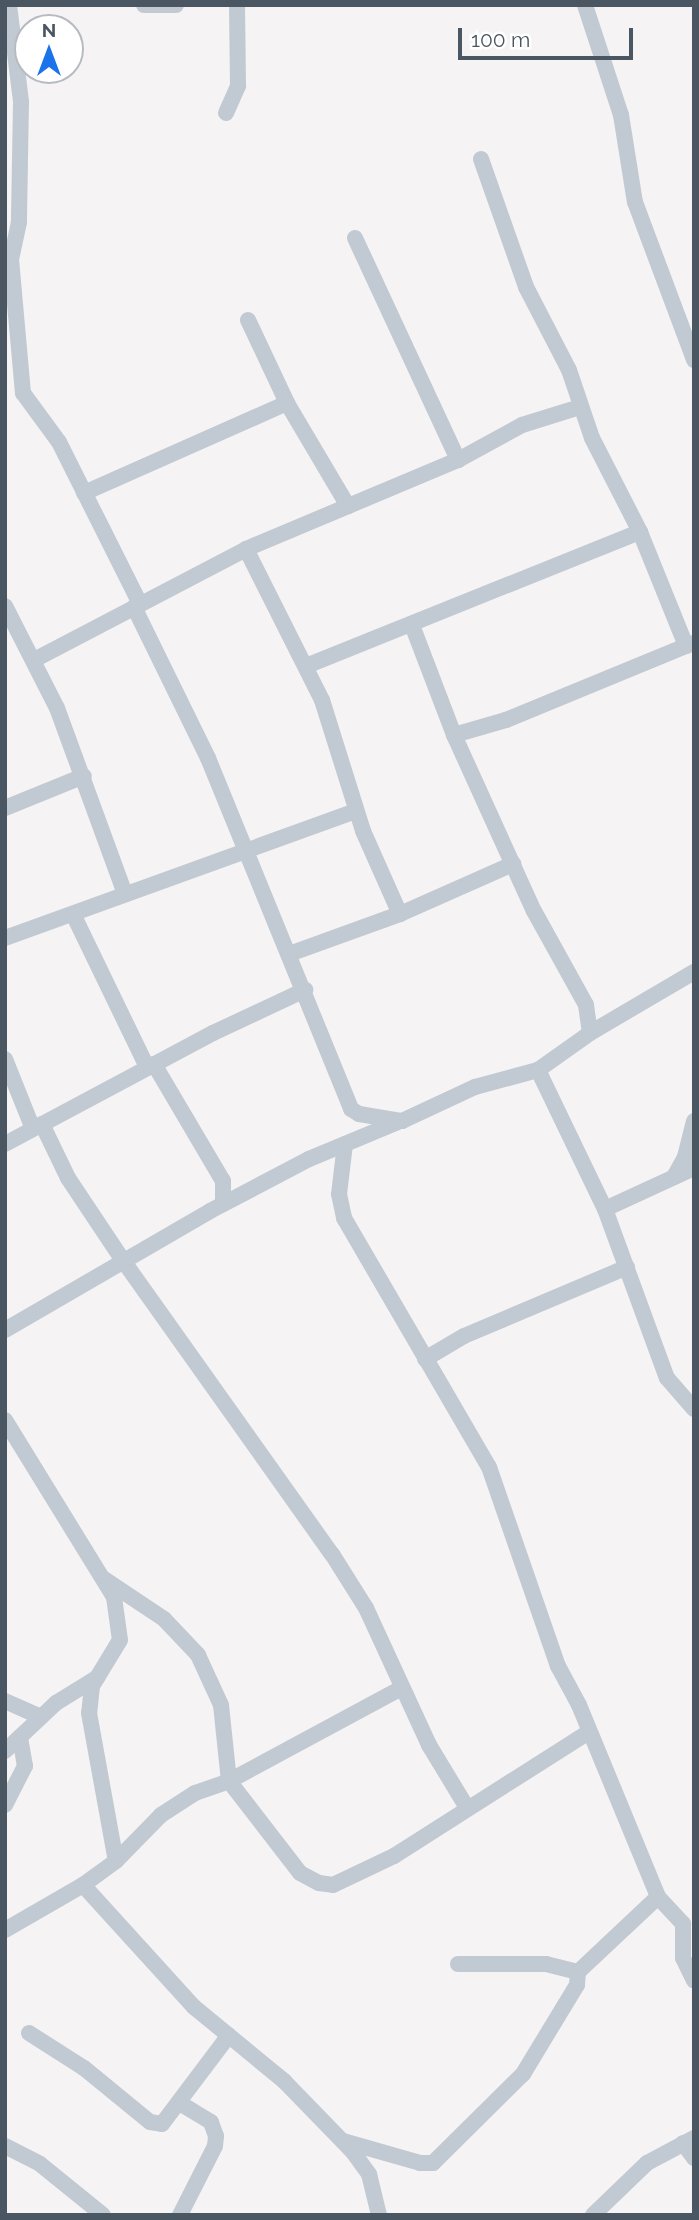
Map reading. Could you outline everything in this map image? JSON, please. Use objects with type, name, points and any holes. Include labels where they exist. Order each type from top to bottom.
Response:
[{"type":"street","points":[[9,5],[19,222],[12,259],[20,326],[21,382],[30,405],[49,425],[84,493],[208,758],[243,849],[292,953],[351,1109],[366,1117],[402,1121]]},
{"type":"street","points":[[144,5],[176,5]]},
{"type":"street","points":[[226,113],[238,86],[237,5]]},
{"type":"street","points":[[585,5],[622,122],[635,202],[694,360]]},
{"type":"street","points":[[454,736],[506,720],[690,645],[640,531],[580,407],[569,370],[517,266],[481,159]]},
{"type":"street","points":[[355,237],[458,460]]},
{"type":"street","points":[[247,320],[287,403],[348,506]]},
{"type":"street","points":[[84,493],[287,403]]},
{"type":"street","points":[[34,660],[246,549],[458,460],[522,425],[580,407]]},
{"type":"street","points":[[306,666],[640,531]]},
{"type":"street","points":[[246,549],[306,666],[334,734],[356,811],[400,914]]},
{"type":"street","points":[[5,606],[34,660],[84,776],[125,894]]},
{"type":"street","points":[[412,625],[454,736],[513,864],[586,1005],[590,1033]]},
{"type":"street","points":[[5,808],[84,776]]},
{"type":"street","points":[[5,939],[243,849],[356,811]]},
{"type":"street","points":[[292,953],[400,914],[513,864]]},
{"type":"street","points":[[73,914],[151,1065],[223,1181],[223,1204]]},
{"type":"street","points":[[5,1331],[122,1259],[223,1204],[345,1144],[475,1087],[538,1070],[590,1033],[694,972]]},
{"type":"street","points":[[5,1144],[151,1065],[306,990]]},
{"type":"street","points":[[5,1059],[37,1126],[68,1178],[122,1259],[332,1553],[366,1608],[429,1745],[466,1806]]},
{"type":"street","points":[[538,1070],[605,1209],[667,1378],[694,1409]]},
{"type":"street","points":[[674,1177],[685,1157],[694,1121]]},
{"type":"street","points":[[345,1144],[339,1194],[344,1218],[489,1467],[540,1623],[658,1897],[683,1924],[683,1958],[694,1981]]},
{"type":"street","points":[[605,1209],[694,1167]]},
{"type":"street","points":[[425,1359],[464,1336],[627,1267]]},
{"type":"street","points":[[5,1420],[114,1597],[120,1640],[89,1695],[89,1713],[116,1861]]},
{"type":"street","points":[[104,1579],[164,1619],[198,1655],[221,1705],[229,1781],[300,1873],[319,1883],[333,1885],[394,1856],[466,1806],[589,1732]]},
{"type":"street","points":[[5,1752],[41,1717],[98,1677]]},
{"type":"street","points":[[5,1930],[83,1885],[116,1861],[161,1815],[195,1793],[229,1781],[402,1688]]},
{"type":"street","points":[[5,1702],[26,1714],[41,1717]]},
{"type":"street","points":[[5,1805],[25,1766],[20,1737]]},
{"type":"street","points":[[83,1885],[170,1982],[284,2081],[343,2141],[369,2174],[379,2215]]},
{"type":"street","points":[[343,2141],[421,2163],[433,2163],[523,2074],[577,1985],[578,1972],[621,1936],[658,1897]]},
{"type":"street","points":[[458,1964],[547,1965],[578,1972]]},
{"type":"street","points":[[29,2033],[84,2068],[150,2122],[162,2124],[181,2104],[229,2035]]},
{"type":"street","points":[[180,2215],[215,2146],[216,2136],[211,2122],[181,2104]]},
{"type":"street","points":[[593,2215],[625,2180],[688,2141],[694,2158]]},
{"type":"street","points":[[5,2146],[40,2164],[103,2215]]}]
